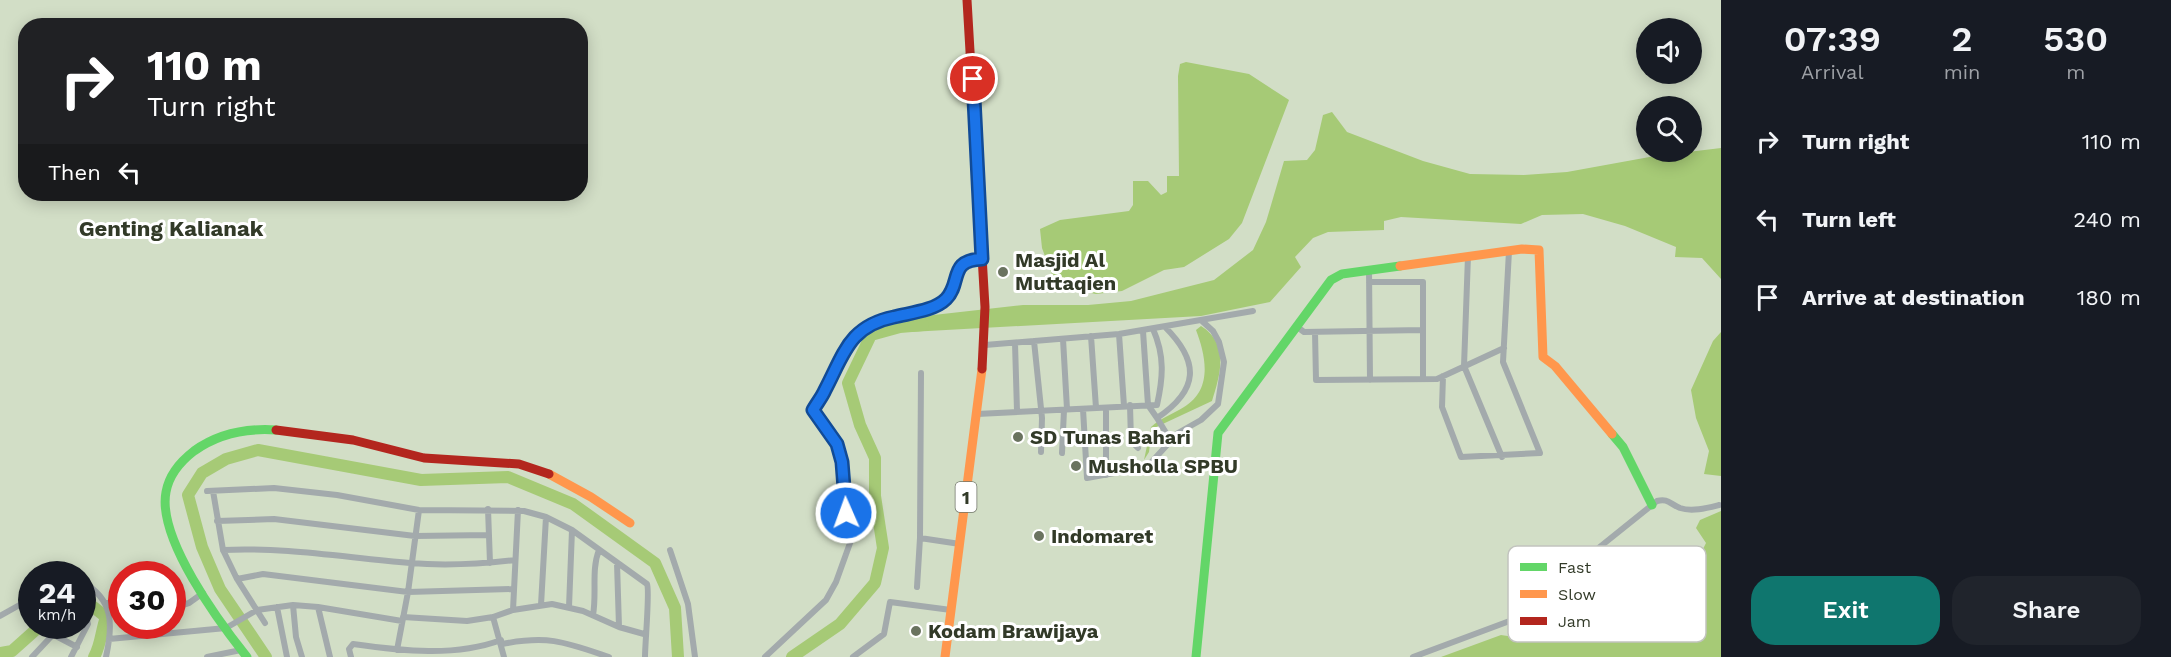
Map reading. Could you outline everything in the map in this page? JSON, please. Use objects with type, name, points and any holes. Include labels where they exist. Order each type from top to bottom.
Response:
[{"type":"main road","name":"1","points":[[945,657],[985,341],[967,0]]},
{"type":"main road","points":[[1196,657],[1218,433],[1228,416],[1331,280],[1342,274],[1509,251],[1534,248],[1539,250],[1543,357],[1555,366],[1623,447],[1652,505]]},
{"type":"main road","points":[[244,654],[189,571],[176,545],[165,511],[168,481],[180,464],[195,452],[237,431],[255,430],[320,435],[387,447],[409,456],[521,464],[583,491],[630,523]]},
{"type":"street","points":[[1443,376],[1442,407],[1461,457],[1538,455],[1541,450],[1503,362],[1509,251]]},
{"type":"street","points":[[1468,256],[1464,366],[1502,457]]},
{"type":"street","points":[[765,657],[826,600],[836,582],[854,532],[853,527],[843,524],[847,510],[837,444],[824,422],[814,412],[838,361],[860,331],[881,320],[915,312],[945,300],[960,267],[967,261],[982,259]]},
{"type":"street","points":[[1369,269],[1370,380]]},
{"type":"street","points":[[1369,282],[1423,282],[1423,379]]},
{"type":"street","points":[[985,341],[1015,343],[1119,334],[1253,311]]},
{"type":"street","points":[[1083,409],[1088,479],[1147,467],[1178,433],[1201,420],[1218,404],[1224,362],[1216,336],[1202,321]]},
{"type":"street","points":[[1296,326],[1304,332],[1423,330]]},
{"type":"street","points":[[1158,419],[1183,397],[1191,371],[1186,353],[1165,327]]},
{"type":"street","points":[[977,414],[1040,408],[1083,409],[1157,405],[1162,385],[1162,355],[1153,329]]},
{"type":"street","points":[[1143,331],[1149,405],[1171,441]]},
{"type":"street","points":[[1315,332],[1316,380],[1423,379],[1443,376],[1504,348]]},
{"type":"street","points":[[1119,334],[1131,441],[1138,448]]},
{"type":"street","points":[[1091,336],[1096,408]]},
{"type":"street","points":[[1062,453],[1065,409],[1063,339]]},
{"type":"street","points":[[1034,341],[1041,452]]},
{"type":"street","points":[[1015,343],[1017,411]]},
{"type":"street","points":[[917,586],[920,538],[921,373]]},
{"type":"street","points":[[1106,408],[1106,475]]},
{"type":"street","points":[[265,623],[237,579],[223,550],[210,491],[274,488],[337,495],[419,510],[488,508],[518,510],[546,517],[572,530],[649,587],[644,633],[645,657]]},
{"type":"street","points":[[1601,546],[1652,505],[1663,499],[1679,507],[1705,509],[1719,505]]},
{"type":"street","points":[[488,508],[490,563]]},
{"type":"street","points":[[397,650],[408,592],[419,510]]},
{"type":"street","points":[[513,610],[518,510]]},
{"type":"street","points":[[541,605],[546,517]]},
{"type":"street","points":[[217,521],[274,519],[415,536],[489,535]]},
{"type":"street","points":[[568,607],[572,530]]},
{"type":"street","points":[[920,538],[960,544]]},
{"type":"street","points":[[223,550],[262,548],[412,564],[490,563],[515,560]]},
{"type":"street","points":[[593,615],[596,599],[594,562],[599,550]]},
{"type":"street","points":[[670,550],[688,604],[695,657]]},
{"type":"street","points":[[617,563],[619,627]]},
{"type":"street","points":[[237,579],[263,574],[408,592],[513,589]]},
{"type":"street","points":[[96,591],[107,603],[108,615]]},
{"type":"street","points":[[186,604],[203,593]]},
{"type":"street","points":[[853,657],[884,634],[890,602],[951,610]]},
{"type":"street","points":[[0,616],[18,604]]},
{"type":"street","points":[[186,632],[226,628],[257,610],[277,607],[318,607],[402,619],[467,621],[541,605],[568,607],[619,627],[644,633]]},
{"type":"street","points":[[293,606],[296,637],[302,657]]},
{"type":"street","points":[[277,607],[286,655]]},
{"type":"street","points":[[318,607],[330,657]]},
{"type":"street","points":[[493,617],[502,642],[504,657]]},
{"type":"street","points":[[1413,657],[1508,621]]},
{"type":"street","points":[[351,657],[350,646],[448,654],[483,650],[502,642],[545,638],[569,642],[609,657]]},
{"type":"street","points":[[32,657],[50,639]]},
{"type":"street","points":[[62,639],[77,647]]},
{"type":"street","points":[[71,657],[81,639]]},
{"type":"street","points":[[106,657],[110,639]]},
{"type":"street","points":[[207,657],[244,654]]},
{"type":"shaded area","points":[[1186,62],[1249,74],[1289,100],[1242,223],[1229,239],[1184,267],[1164,270],[1122,291],[1096,294],[1056,286],[1042,248],[1040,229],[1060,220],[1129,211],[1133,205],[1133,181],[1148,181],[1161,195],[1167,192],[1167,176],[1179,176],[1178,76],[1180,64]]},
{"type":"shaded area","points":[[1332,112],[1347,132],[1423,161],[1470,174],[1524,175],[1567,172],[1636,159],[1636,162],[1702,162],[1702,150],[1721,148],[1721,279],[1702,258],[1675,257],[1676,247],[1625,226],[1583,214],[1542,215],[1521,224],[1401,217],[1384,221],[1384,230],[1328,232],[1313,238],[1295,257],[1301,267],[1270,302],[1201,316],[910,332],[907,318],[1023,305],[1088,305],[1131,301],[1214,280],[1253,250],[1266,222],[1284,161],[1307,160],[1315,150],[1323,115]]},
{"type":"shaded area","points":[[1201,326],[1210,333],[1219,351],[1220,371],[1212,401],[1152,429],[1149,452],[1144,460],[1151,427],[1184,407],[1200,391],[1205,372],[1196,330]]},
{"type":"shaded area","points":[[1721,332],[1721,476],[1704,474],[1709,451],[1696,418],[1691,390],[1713,341]]},
{"type":"shaded area","points":[[1721,511],[1721,657],[1441,657],[1501,635],[1508,636],[1508,642],[1706,642],[1706,543],[1696,528],[1700,520]]},
{"type":"waterway","points":[[792,657],[840,624],[875,583],[883,548],[875,496],[875,458],[860,425],[848,383],[871,335],[900,327],[923,325]]},
{"type":"waterway","points":[[266,657],[220,589],[202,547],[188,495],[202,473],[226,459],[258,450],[421,480],[508,477],[573,504],[655,563],[675,608],[678,657]]},
{"type":"waterway","points":[[94,657],[106,617],[96,609]]},
{"type":"waterway","points":[[0,653],[12,651],[25,639]]},
{"type":"traffic: fast","points":[[1196,657],[1218,433],[1331,280],[1342,274],[1400,266]]},
{"type":"traffic: fast","points":[[247,657],[207,602],[180,555],[166,511],[166,492],[176,469],[189,455],[203,445],[233,433],[276,430]]},
{"type":"traffic: fast","points":[[1612,434],[1623,447],[1652,505]]},
{"type":"traffic: slow","points":[[1400,266],[1522,249],[1539,250],[1543,357],[1555,366],[1612,434]]},
{"type":"traffic: slow","points":[[945,657],[982,369]]},
{"type":"traffic: slow","points":[[549,474],[591,497],[630,523]]},
{"type":"traffic: jam","points":[[967,0],[985,307],[982,369]]},
{"type":"traffic: jam","points":[[276,430],[353,440],[424,458],[519,464],[549,474]]},
{"type":"place","name":"Masjid Al Muttaqien","points":[[1003,272]]},
{"type":"place","name":"SD Tunas Bahari","points":[[1018,437]]},
{"type":"place","name":"Musholla SPBU","points":[[1076,466]]},
{"type":"place","name":"Indomaret","points":[[1039,536]]},
{"type":"place","name":"Kodam Brawijaya","points":[[916,631]]},
{"type":"district","name":"Genting Kalianak","points":[[171,228]]},
{"type":"route","points":[[846,513],[842,462],[837,444],[824,422],[813,410],[825,391],[838,361],[860,331],[881,320],[931,307],[945,300],[960,267],[967,261],[982,259],[973,79]]}]
